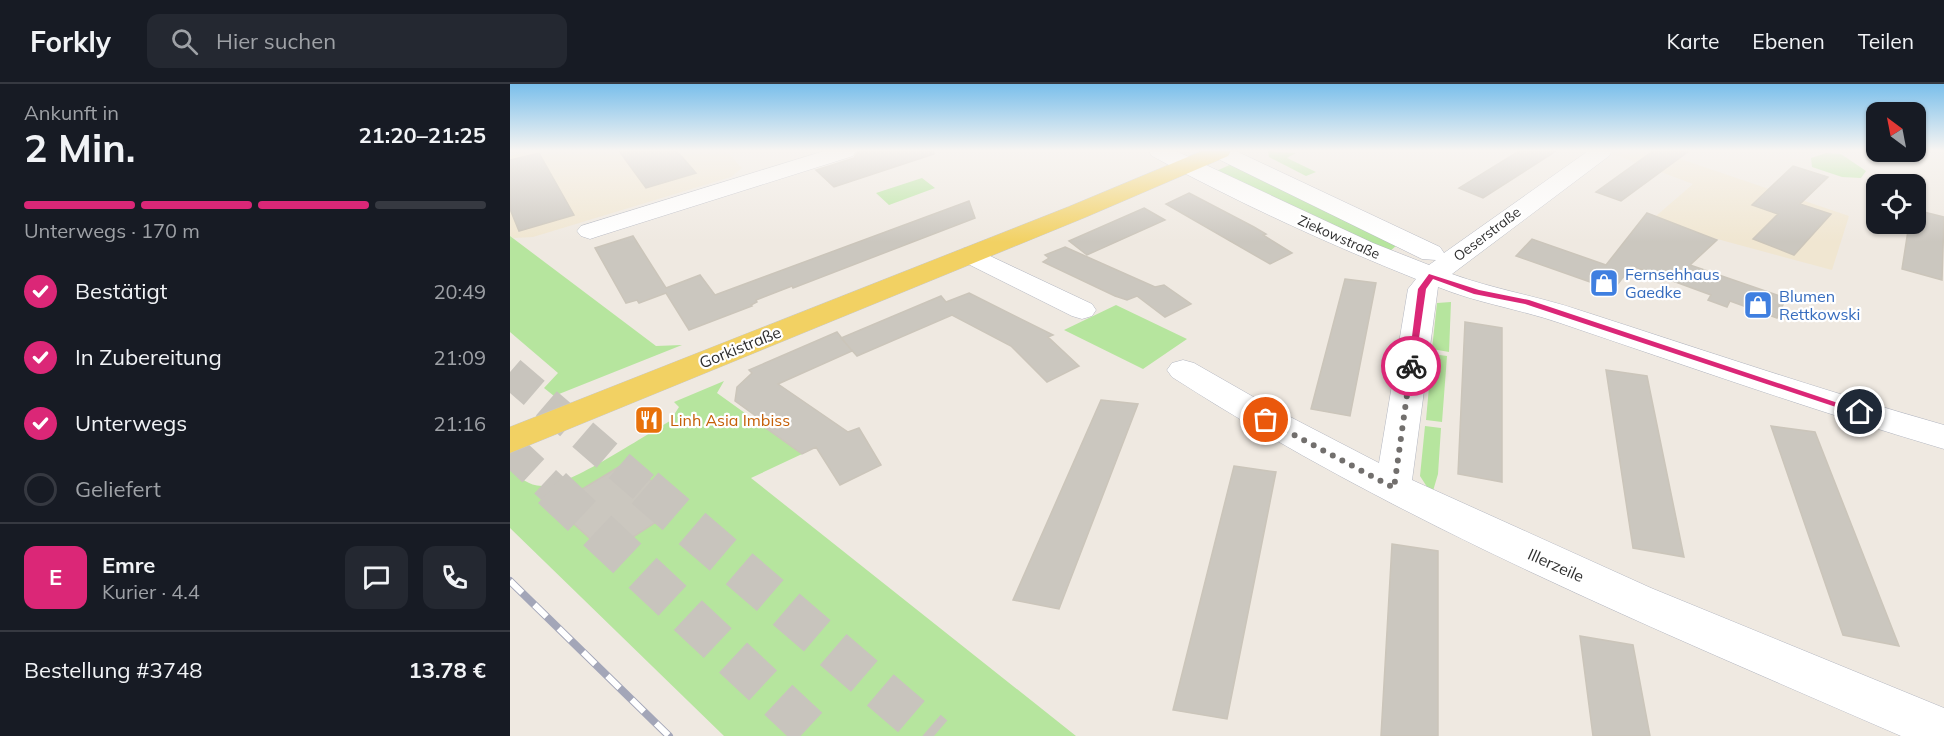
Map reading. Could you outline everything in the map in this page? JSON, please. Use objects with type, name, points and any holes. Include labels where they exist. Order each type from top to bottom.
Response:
[{"type":"main road","name":"Gorkistraße","points":[[510,441],[1147,181]]},
{"type":"street","points":[[590,231],[724,181]]},
{"type":"street","name":"Ziekowstraße","points":[[1221,181],[1364,249],[1440,269]]},
{"type":"street","name":"Ziekowstraße","points":[[1278,181],[1440,269],[1477,292],[1526,302],[1839,406],[1944,437]]},
{"type":"street","name":"Oeserstraße","points":[[1440,269],[1558,181]]},
{"type":"street","points":[[971,255],[1082,310]]},
{"type":"street","points":[[1394,488],[1422,289],[1440,269]]},
{"type":"street","name":"Illerzeile","points":[[1183,370],[1229,399],[1394,488],[1496,539],[1944,731]]},
{"type":"shaded area","points":[[510,181],[716,181],[533,237],[513,238],[510,236]]},
{"type":"shaded area","points":[[1686,181],[1747,181],[1849,216],[1832,270],[1706,236],[1656,216],[1693,184]]},
{"type":"green space","points":[[911,181],[926,181],[935,188],[889,205],[876,193]]},
{"type":"green space","points":[[1234,181],[1271,181],[1398,244],[1388,253]]},
{"type":"green space","points":[[510,236],[656,346],[682,345],[554,396],[544,388],[558,373],[510,332]]},
{"type":"green space","points":[[1451,302],[1449,352],[1432,349],[1437,303]]},
{"type":"green space","points":[[1116,305],[1187,339],[1143,369],[1064,330]]},
{"type":"green space","points":[[1432,354],[1447,356],[1442,422],[1426,420]]},
{"type":"green space","points":[[724,381],[717,393],[802,454],[751,478],[1076,736],[724,736],[510,528],[510,470],[525,481],[537,486],[554,484],[570,478],[606,460],[670,421],[679,407],[674,402]],"holes":[[[627,462],[682,505],[607,554],[555,506]]]},
{"type":"green space","points":[[1425,426],[1441,428],[1438,474],[1433,491],[1429,490],[1420,476]]},
{"type":"building","points":[[510,181],[555,181],[574,215],[519,231],[510,209]]},
{"type":"building","points":[[641,181],[668,181],[646,188]]},
{"type":"building","points":[[828,181],[851,181],[834,187]]},
{"type":"building","points":[[1470,181],[1509,181],[1483,198],[1459,188]]},
{"type":"building","points":[[1611,181],[1648,181],[1621,201],[1596,192]]},
{"type":"building","points":[[1777,181],[1823,181],[1800,204],[1831,214],[1794,255],[1753,239],[1778,214],[1752,205]]},
{"type":"building","points":[[1189,193],[1254,227],[1292,253],[1270,264],[1166,204]]},
{"type":"building","points":[[969,201],[975,218],[756,300],[757,302],[752,306],[689,330],[666,293],[639,303],[637,300],[626,303],[595,248],[633,236],[666,288],[700,275],[715,295]]},
{"type":"building","points":[[1144,208],[1165,220],[1087,255],[1069,241]]},
{"type":"building","points":[[1926,212],[1944,217],[1942,280],[1902,269],[1907,234],[1926,234]]},
{"type":"building","points":[[1647,213],[1717,240],[1690,265],[1786,298],[1777,318],[1730,301],[1727,307],[1708,300],[1711,295],[1632,266],[1613,290],[1516,256],[1532,239],[1606,265]]},
{"type":"building","points":[[1065,247],[1155,287],[1164,285],[1191,304],[1165,317],[1137,296],[1127,300],[1115,296],[1043,262],[1049,258],[1045,255]]},
{"type":"building","points":[[1345,279],[1376,283],[1350,416],[1311,409]]},
{"type":"building","points":[[969,293],[1053,335],[1048,337],[1079,366],[1047,382],[1011,346],[952,315],[857,356],[841,338],[941,296],[946,302]]},
{"type":"building","points":[[1465,322],[1502,328],[1502,482],[1458,474]]},
{"type":"building","points":[[837,332],[852,351],[778,384],[848,432],[859,428],[881,465],[840,485],[816,447],[802,454],[766,428],[770,426],[735,401],[737,387],[752,373],[749,370]]},
{"type":"building","points":[[1606,370],[1647,376],[1684,557],[1633,548]]},
{"type":"building","points":[[1101,400],[1138,404],[1059,609],[1013,600]]},
{"type":"building","points":[[1771,426],[1815,432],[1899,646],[1843,635]]},
{"type":"building","points":[[627,462],[682,505],[607,554],[554,506]]},
{"type":"building","points":[[1234,466],[1276,472],[1227,719],[1173,710]]},
{"type":"building","points":[[1392,544],[1438,551],[1438,736],[1381,736]]},
{"type":"building","points":[[1580,636],[1633,645],[1650,736],[1593,736]]},
{"type":"tunnel","points":[[510,372],[647,490]]},
{"type":"tunnel","points":[[510,449],[554,490]]},
{"type":"tunnel","points":[[552,488],[817,736]]},
{"type":"tunnel","points":[[645,488],[934,736]]},
{"type":"railway","points":[[510,581],[669,736]]},
{"type":"way so far","points":[[1266,420],[1394,488],[1411,366]]},
{"type":"place","name":"Fernsehhaus Gaedke","points":[[1604,283]]},
{"type":"place","name":"Blumen Rettkowski","points":[[1758,305]]},
{"type":"place","name":"Linh Asia Imbiss","points":[[649,420]]},
{"type":"route","points":[[1411,366],[1422,289],[1432,276],[1477,292],[1526,302],[1860,412]]}]
